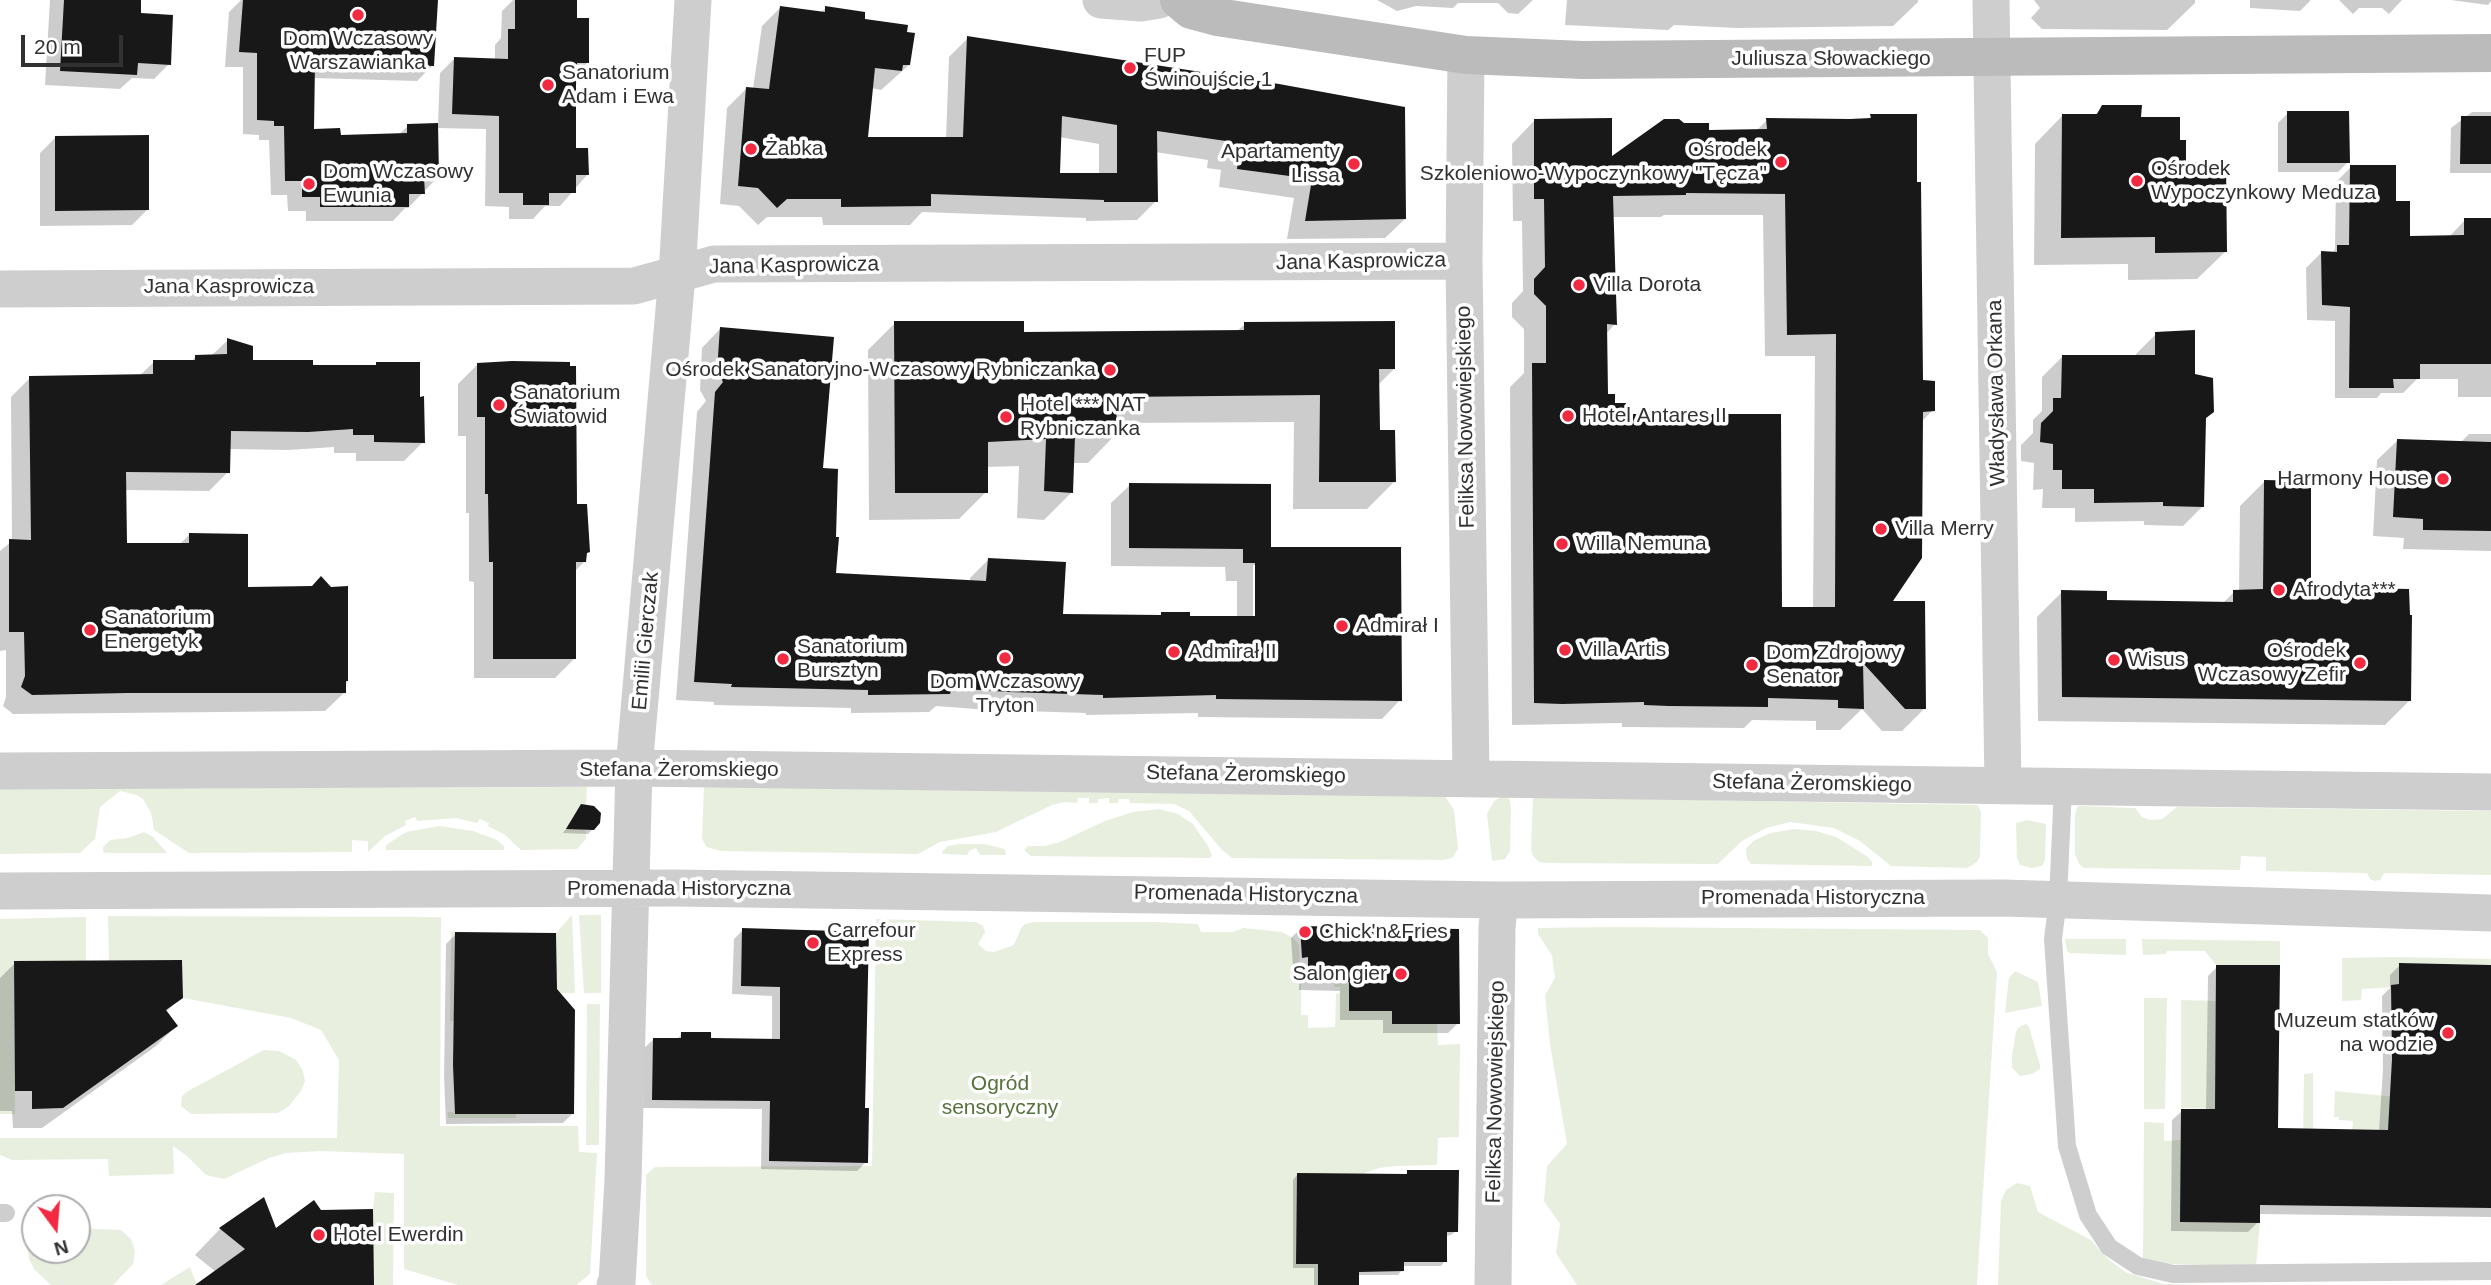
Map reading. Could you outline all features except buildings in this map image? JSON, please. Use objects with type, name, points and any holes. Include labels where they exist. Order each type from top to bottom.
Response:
[{"type":"street","points":[[1101,0],[1141,3],[1159,0]]},
{"type":"street","name":"Juliusza Słowackiego","points":[[1179,0],[1191,10],[1217,17],[1466,55],[1583,60],[2491,53]]},
{"type":"street","name":"Władysława Orkana","points":[[1991,0],[2003,786]]},
{"type":"street","name":"Emilii Gierczak","points":[[617,1284],[634,768],[677,275],[693,2]]},
{"type":"street","name":"Feliksa Nowowiejskiego","points":[[1466,55],[1464,261],[1471,778]]},
{"type":"street","name":"Jana Kasprowicza","points":[[0,289],[634,286],[714,264],[1464,261]]},
{"type":"street","name":"Stefana Żeromskiego","points":[[0,771],[634,768],[2491,792]]},
{"type":"street","name":"Promenada Historyczna","points":[[0,891],[632,889],[1500,900],[2058,899],[2491,913]]},
{"type":"street","name":"Feliksa Nowowiejskiego","points":[[1493,1285],[1497,927],[1500,900]]},
{"type":"lane","points":[[2063,787],[2058,899],[2053,939],[2067,1146],[2088,1215],[2109,1247],[2138,1266],[2173,1274],[2490,1271]]},
{"type":"green space","points":[[587,787],[586,805],[579,828],[586,831],[586,839],[577,849],[521,850],[505,835],[480,819],[477,823],[456,818],[417,821],[415,817],[405,821],[406,825],[385,836],[368,852],[368,841],[352,840],[352,852],[189,853],[154,830],[151,813],[143,799],[120,791],[100,807],[95,839],[80,853],[0,854],[0,789]]},
{"type":"green space","points":[[704,787],[1445,796],[1454,810],[1458,849],[1452,858],[1443,860],[1232,858],[1189,811],[1174,804],[1130,803],[1129,799],[1109,803],[1109,798],[1098,799],[1098,803],[1089,803],[1089,798],[1078,798],[1077,803],[1052,805],[996,832],[940,842],[918,854],[721,851],[706,847],[702,838]]},
{"type":"green space","points":[[1506,794],[1511,810],[1510,851],[1505,859],[1492,861],[1487,814],[1494,801]]},
{"type":"green space","points":[[1533,797],[1978,805],[1981,812],[1980,856],[1977,862],[1967,868],[1891,866],[1860,841],[1834,828],[1790,822],[1766,828],[1742,841],[1718,864],[1546,863],[1539,862],[1531,849]]},
{"type":"green space","points":[[2077,807],[2135,808],[2142,817],[2150,820],[2162,819],[2177,807],[2491,811],[2491,875],[2384,873],[2380,880],[2375,881],[2370,879],[2367,873],[2266,871],[2266,857],[2241,856],[2240,870],[2084,868],[2075,854],[2075,815]]},
{"type":"green space","points":[[1159,809],[1178,814],[1193,824],[1208,846],[1212,855],[1210,858],[1031,856],[1024,850],[1028,846],[1045,846],[1060,842],[1105,821],[1133,812]]},
{"type":"green space","points":[[2027,820],[2046,824],[2045,860],[2042,866],[2032,868],[2020,865],[2017,858],[2016,823]]},
{"type":"green space","points":[[440,826],[473,831],[497,840],[504,846],[504,850],[386,850],[386,845],[406,832]]},
{"type":"green space","points":[[1794,829],[1816,831],[1836,837],[1868,857],[1872,866],[1751,864],[1747,859],[1746,849],[1753,841],[1771,833]]},
{"type":"green space","points":[[144,832],[153,837],[167,853],[103,851],[103,847],[110,840],[128,838]]},
{"type":"green space","points":[[984,844],[1005,849],[1006,855],[980,855],[976,848],[970,850],[967,855],[943,854],[948,846]]},
{"type":"green space","points":[[572,915],[575,993],[557,993],[556,933]]},
{"type":"green space","points":[[579,915],[601,915],[601,993],[584,993]]},
{"type":"green space","points":[[108,916],[441,917],[440,1126],[578,1126],[579,1152],[597,1153],[590,1274],[576,1285],[458,1285],[404,1269],[404,1154],[321,1151],[286,1153],[224,1179],[206,1175],[173,1146],[174,1174],[109,1176],[108,1159],[12,1160],[0,1155],[0,1138],[337,1138],[339,1060],[321,1030],[291,1018],[183,998],[182,960],[109,961]]},
{"type":"green space","points":[[86,917],[86,961],[14,962],[15,1114],[0,1114],[0,919]]},
{"type":"green space","name":"Ogród sensoryczny","points":[[876,919],[976,922],[983,926],[985,932],[978,944],[986,951],[994,952],[1014,945],[1021,928],[1034,922],[1155,922],[1198,924],[1201,932],[1233,932],[1243,928],[1282,932],[1299,945],[1300,967],[1308,968],[1308,974],[1301,975],[1301,1015],[1308,1015],[1308,1028],[1335,1027],[1336,994],[1340,993],[1340,987],[1334,987],[1334,981],[1349,981],[1349,1011],[1381,1011],[1381,995],[1392,998],[1392,1024],[1437,1024],[1438,1045],[1460,1044],[1459,1137],[1438,1138],[1437,1165],[1379,1168],[1362,1174],[1297,1174],[1296,1264],[1318,1264],[1318,1285],[652,1285],[646,1276],[646,1175],[655,1167],[872,1166]]},
{"type":"green space","points":[[1538,928],[1980,930],[1988,938],[1988,954],[1997,972],[1977,1285],[1577,1285],[1556,1253],[1560,1224],[1544,1201],[1547,1166],[1567,1144],[1550,1044],[1545,995],[1555,978],[1552,955],[1538,934]]},
{"type":"green space","points":[[451,931],[455,932],[454,1021],[450,1021]]},
{"type":"green space","points":[[2065,939],[2126,939],[2126,955],[2070,953],[2067,951]]},
{"type":"green space","points":[[2142,939],[2280,941],[2280,965],[2216,965],[2205,951],[2167,951],[2166,954],[2143,955]]},
{"type":"green space","points":[[2342,958],[2491,959],[2491,965],[2400,963],[2399,984],[2391,985],[2395,987],[2362,989],[2361,1000],[2342,1001]]},
{"type":"green space","points":[[2015,971],[2038,982],[2042,1006],[2005,1013],[2009,978]]},
{"type":"green space","points":[[2144,998],[2167,998],[2165,1109],[2144,1109]]},
{"type":"green space","points":[[2181,1000],[2216,1001],[2215,1109],[2181,1108]]},
{"type":"green space","points":[[587,1004],[600,1004],[599,1145],[586,1145]]},
{"type":"green space","points":[[2026,1024],[2040,1069],[2020,1076],[2012,1068],[2012,1055],[2016,1032]]},
{"type":"green space","points":[[264,1050],[279,1051],[296,1060],[303,1071],[305,1081],[301,1091],[289,1106],[278,1113],[191,1114],[181,1106],[182,1096],[188,1091]]},
{"type":"green space","points":[[2313,1073],[2313,1132],[2303,1142],[2304,1074]]},
{"type":"green space","points":[[2335,1091],[2397,1097],[2397,1133],[2352,1132],[2353,1121],[2334,1117]]},
{"type":"green space","points":[[448,1112],[516,1114],[516,1118],[448,1118]]},
{"type":"green space","points":[[2144,1122],[2164,1123],[2164,1141],[2181,1140],[2180,1222],[2260,1223],[2256,1266],[2160,1264],[2143,1259]]},
{"type":"green space","points":[[2017,1183],[2030,1186],[2038,1212],[2091,1240],[2107,1258],[2125,1272],[2163,1284],[2206,1285],[1998,1285],[2001,1201],[2006,1190]]},
{"type":"green space","points":[[375,1192],[394,1193],[393,1285],[373,1285]]},
{"type":"green space","points":[[91,1229],[121,1230],[131,1239],[135,1251],[133,1264],[113,1285],[51,1285],[32,1264],[91,1264]]},
{"type":"green space","points":[[190,1267],[197,1285],[161,1285]]},
{"type":"place","name":"Dom Wczasowy Warszawianka","points":[[358,15]]},
{"type":"place","name":"FUP Świnoujście 1","points":[[1130,68]]},
{"type":"place","name":"Sanatorium Adam i Ewa","points":[[548,85]]},
{"type":"place","name":"Żabka","points":[[751,149]]},
{"type":"place","name":"Ośrodek Szkoleniowo-Wypoczynkowy \"Tęcza\"","points":[[1781,162]]},
{"type":"place","name":"Apartamenty Lissa","points":[[1354,164]]},
{"type":"place","name":"Ośrodek Wypoczynkowy Meduza","points":[[2137,181]]},
{"type":"place","name":"Dom Wczasowy Ewunia","points":[[309,184]]},
{"type":"place","name":"Villa Dorota","points":[[1579,285]]},
{"type":"place","name":"Ośrodek Sanatoryjno-Wczasowy Rybniczanka","points":[[1110,370]]},
{"type":"place","name":"Sanatorium Światowid","points":[[499,405]]},
{"type":"place","name":"Hotel Antares II","points":[[1568,416]]},
{"type":"place","name":"Hotel *** NAT Rybniczanka","points":[[1006,417]]},
{"type":"place","name":"Harmony House","points":[[2443,479]]},
{"type":"place","name":"Villa Merry","points":[[1881,529]]},
{"type":"place","name":"Willa Nemuna","points":[[1562,544]]},
{"type":"place","name":"Afrodyta***","points":[[2279,590]]},
{"type":"place","name":"Admirał I","points":[[1342,626]]},
{"type":"place","name":"Sanatorium Energetyk","points":[[90,630]]},
{"type":"place","name":"Villa Artis","points":[[1565,650]]},
{"type":"place","name":"Admirał II","points":[[1174,652]]},
{"type":"place","name":"Dom Wczasowy Tryton","points":[[1005,658]]},
{"type":"place","name":"Sanatorium Bursztyn","points":[[783,659]]},
{"type":"place","name":"Wisus","points":[[2114,660]]},
{"type":"place","name":"Ośrodek Wczasowy Zefir","points":[[2360,663]]},
{"type":"place","name":"Dom Zdrojowy Senator","points":[[1752,665]]},
{"type":"place","name":"Chick'n&Fries","points":[[1305,932]]},
{"type":"place","name":"Carrefour Express","points":[[813,943]]},
{"type":"place","name":"Salon gier","points":[[1401,974]]},
{"type":"place","name":"Muzeum statków na wodzie","points":[[2448,1033]]},
{"type":"place","name":"Hotel Ewerdin","points":[[319,1235]]}]
